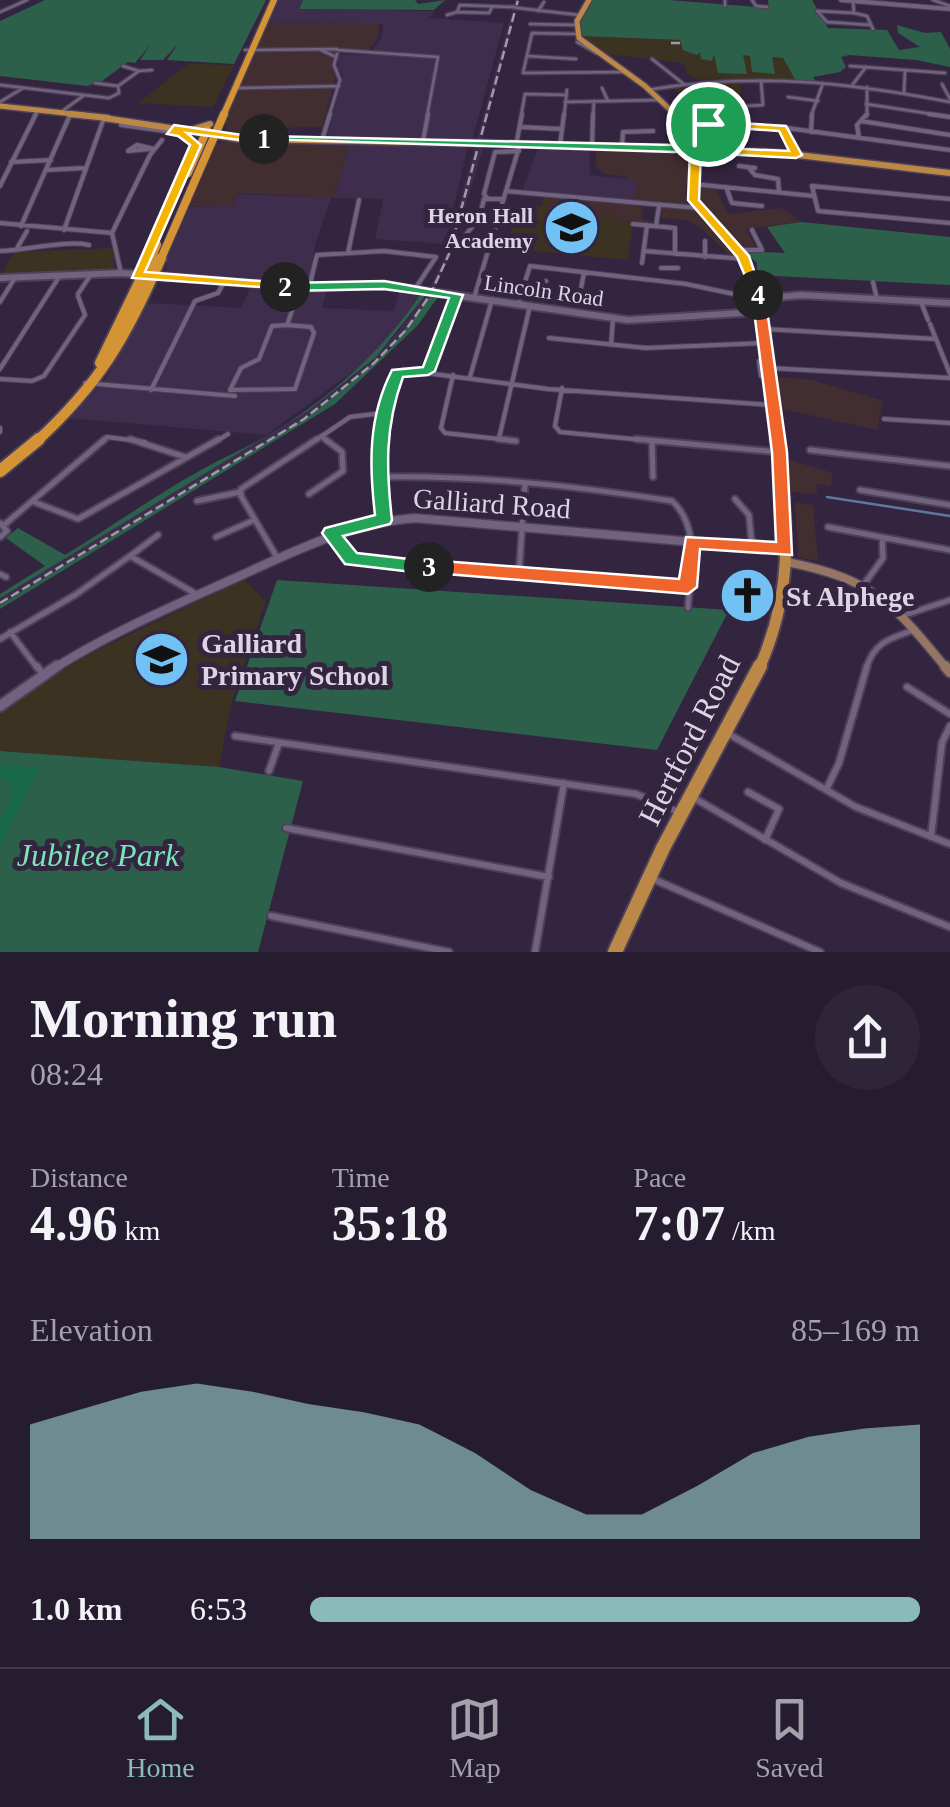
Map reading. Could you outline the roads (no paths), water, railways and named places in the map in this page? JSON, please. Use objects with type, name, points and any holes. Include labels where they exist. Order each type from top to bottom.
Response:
[{"type":"highway","points":[[158,258],[191,167],[272,0]]},
{"type":"highway","points":[[0,462],[89,384],[144,276],[168,238],[206,137],[221,117],[249,50]]},
{"type":"highway","points":[[0,470],[58,422],[89,384],[128,331],[144,276]]},
{"type":"main road","points":[[589,0],[576,29],[581,41],[616,63],[682,125],[693,149],[693,199],[698,208]]},
{"type":"main road","points":[[0,104],[206,137],[425,137],[442,142],[713,149],[950,173]]},
{"type":"main road","points":[[221,117],[223,130],[237,138]]},
{"type":"main road","points":[[191,132],[206,137],[237,138]]},
{"type":"main road","points":[[191,167],[206,137]]},
{"type":"main road","name":"Hertford Road","points":[[617,951],[650,877],[727,733],[772,630],[790,543],[758,300],[745,259],[698,208]]},
{"type":"main road","points":[[786,553],[865,583],[902,616],[950,672]]},
{"type":"street","points":[[0,12],[27,0]]},
{"type":"street","points":[[488,13],[494,0]]},
{"type":"street","points":[[752,0],[756,6],[767,7]]},
{"type":"street","points":[[841,0],[950,8]]},
{"type":"street","points":[[934,0],[950,8]]},
{"type":"street","points":[[853,1],[854,13]]},
{"type":"street","points":[[457,12],[461,2],[579,15]]},
{"type":"street","points":[[538,12],[544,2]]},
{"type":"street","points":[[818,10],[854,13],[867,16],[872,27],[828,22],[818,10]]},
{"type":"street","points":[[447,15],[488,13],[494,18]]},
{"type":"street","points":[[530,24],[576,29]]},
{"type":"street","points":[[576,29],[533,32],[523,72],[626,72]]},
{"type":"street","points":[[249,50],[438,57],[425,137]]},
{"type":"street","points":[[322,140],[339,86],[334,52]]},
{"type":"street","points":[[527,56],[576,58]]},
{"type":"street","points":[[652,59],[684,85]]},
{"type":"street","points":[[123,66],[152,70]]},
{"type":"street","points":[[850,66],[944,73]]},
{"type":"street","points":[[853,84],[866,67]]},
{"type":"street","points":[[95,83],[118,86],[139,70]]},
{"type":"street","points":[[904,94],[905,70]]},
{"type":"street","points":[[646,90],[715,79],[761,80],[867,85],[950,100]]},
{"type":"street","points":[[707,108],[763,105],[761,80]]},
{"type":"street","points":[[811,132],[809,122],[823,83]]},
{"type":"street","points":[[0,84],[113,98],[119,93],[118,86]]},
{"type":"street","points":[[942,84],[950,100]]},
{"type":"street","points":[[858,138],[856,127],[867,118],[867,85]]},
{"type":"street","points":[[235,86],[339,86]]},
{"type":"street","points":[[0,104],[22,88]]},
{"type":"street","points":[[602,88],[608,101]]},
{"type":"street","points":[[476,294],[519,145],[525,94],[567,93],[560,145]]},
{"type":"street","points":[[60,114],[83,96]]},
{"type":"street","points":[[788,97],[818,101]]},
{"type":"street","points":[[565,102],[659,100]]},
{"type":"street","points":[[591,144],[594,102]]},
{"type":"street","points":[[866,104],[950,118]]},
{"type":"street","points":[[0,186],[37,110]]},
{"type":"street","points":[[21,226],[70,115]]},
{"type":"street","points":[[64,230],[104,118]]},
{"type":"street","points":[[120,122],[174,130],[195,144],[206,137]]},
{"type":"street","points":[[862,122],[950,134]]},
{"type":"street","points":[[682,125],[774,127],[950,150]]},
{"type":"street","points":[[520,126],[561,130]]},
{"type":"street","points":[[782,128],[796,155]]},
{"type":"street","points":[[121,273],[112,233],[152,150],[174,130]]},
{"type":"street","points":[[622,147],[623,132],[652,131]]},
{"type":"street","points":[[144,276],[206,137]]},
{"type":"street","points":[[462,239],[479,219],[495,152],[519,145]]},
{"type":"street","points":[[12,162],[51,160]]},
{"type":"street","points":[[738,166],[755,168]]},
{"type":"street","points":[[748,167],[754,175],[778,180],[779,192]]},
{"type":"street","points":[[46,170],[85,168]]},
{"type":"street","points":[[693,184],[814,196]]},
{"type":"street","points":[[950,199],[812,185],[818,210],[950,223]]},
{"type":"street","points":[[726,187],[732,203],[762,206]]},
{"type":"street","points":[[506,191],[698,208]]},
{"type":"street","points":[[486,196],[503,199]]},
{"type":"street","points":[[348,254],[359,200]]},
{"type":"street","points":[[656,226],[658,206]]},
{"type":"street","points":[[0,223],[112,233]]},
{"type":"street","points":[[633,224],[676,229],[675,254]]},
{"type":"street","points":[[642,264],[647,225]]},
{"type":"street","points":[[738,250],[762,250],[752,230]]},
{"type":"street","points":[[16,250],[28,233]]},
{"type":"street","points":[[0,251],[47,249],[72,241],[89,246]]},
{"type":"street","points":[[705,241],[705,257]]},
{"type":"street","points":[[309,288],[317,255],[384,251],[436,257],[415,289]]},
{"type":"street","points":[[644,251],[745,259]]},
{"type":"street","points":[[158,258],[166,278]]},
{"type":"street","points":[[518,304],[529,266],[666,282],[758,300],[801,295],[946,303]]},
{"type":"street","points":[[666,282],[665,267],[678,268]]},
{"type":"street","name":"Lincoln Road","points":[[0,278],[121,273],[300,288],[384,285],[476,294],[492,300],[614,318],[663,320],[758,312]]},
{"type":"street","points":[[580,293],[584,273]]},
{"type":"street","points":[[0,378],[32,381],[44,376],[85,315],[78,295],[90,276]]},
{"type":"street","points":[[0,369],[59,277]]},
{"type":"street","points":[[0,302],[15,278]]},
{"type":"street","points":[[150,390],[195,301],[218,292],[224,282]]},
{"type":"street","points":[[523,289],[543,292],[546,282]]},
{"type":"street","points":[[873,282],[878,301]]},
{"type":"street","points":[[287,325],[300,288]]},
{"type":"street","points":[[935,292],[946,303]]},
{"type":"street","points":[[428,371],[456,295]]},
{"type":"street","points":[[470,377],[492,300]]},
{"type":"street","points":[[769,369],[950,376],[921,302]]},
{"type":"street","points":[[499,438],[530,306]]},
{"type":"street","points":[[611,345],[614,318]]},
{"type":"street","points":[[89,384],[150,390],[231,393],[286,392],[295,388],[314,333],[311,328],[272,326],[259,359],[241,368],[231,393]]},
{"type":"street","points":[[762,329],[936,339]]},
{"type":"street","points":[[549,338],[646,348],[765,343]]},
{"type":"street","points":[[384,520],[378,477],[383,414],[397,373],[428,371],[511,383],[774,406]]},
{"type":"street","points":[[453,375],[441,428],[445,433],[516,441]]},
{"type":"street","points":[[562,388],[555,430],[780,452]]},
{"type":"street","points":[[197,502],[240,492],[247,482],[350,417],[383,414]]},
{"type":"street","points":[[884,420],[950,423]]},
{"type":"street","points":[[34,502],[78,520],[228,434]]},
{"type":"street","points":[[309,494],[343,471],[342,452],[320,436]]},
{"type":"street","points":[[0,537],[4,526],[107,437],[141,440],[185,458]]},
{"type":"street","points":[[652,441],[653,477]]},
{"type":"street","points":[[810,450],[950,466]]},
{"type":"street","points":[[378,477],[424,474],[672,501],[681,509],[692,542],[688,608]]},
{"type":"street","points":[[520,574],[525,483]]},
{"type":"street","points":[[860,490],[950,505]]},
{"type":"street","points":[[240,492],[278,559]]},
{"type":"street","points":[[735,500],[748,515],[752,547]]},
{"type":"street","name":"Galliard Road","points":[[0,706],[42,673],[198,594],[331,533],[384,520],[416,518],[520,526],[786,553]]},
{"type":"street","points":[[216,537],[255,520]]},
{"type":"street","points":[[828,528],[950,550]]},
{"type":"street","points":[[331,533],[352,559],[688,587]]},
{"type":"street","points":[[0,639],[96,581],[158,535]]},
{"type":"street","points":[[865,583],[883,558],[882,537]]},
{"type":"street","points":[[130,556],[151,571],[183,582],[198,594]]},
{"type":"street","points":[[902,616],[950,600]]},
{"type":"street","points":[[826,790],[840,763],[871,652],[880,642],[914,630]]},
{"type":"street","points":[[10,632],[42,673]]},
{"type":"street","points":[[907,687],[950,714]]},
{"type":"street","points":[[931,837],[942,743],[950,726]]},
{"type":"street","points":[[727,733],[882,819],[950,844]]},
{"type":"street","points":[[234,736],[636,794],[682,814]]},
{"type":"street","points":[[269,771],[279,743]]},
{"type":"street","points":[[535,952],[564,783]]},
{"type":"street","points":[[748,792],[779,809],[765,840]]},
{"type":"street","points":[[691,796],[841,883],[950,927]]},
{"type":"street","points":[[286,828],[548,877]]},
{"type":"street","points":[[650,877],[690,898],[820,952]]},
{"type":"street","points":[[271,916],[406,948],[449,952]]},
{"type":"waterway","points":[[827,497],[950,516]]},
{"type":"railway","points":[[0,603],[304,419],[374,363],[405,331],[430,295],[449,254],[518,0]]},
{"type":"railway","points":[[671,43],[680,43]]},
{"type":"place","name":"Heron Hall Academy","points":[[572,228]]},
{"type":"place","name":"St Alphege","points":[[747,596]]},
{"type":"place","name":"Galliard Primary School","points":[[162,659]]},
{"type":"park label","name":"Jubilee Park","points":[[98,855]]}]
